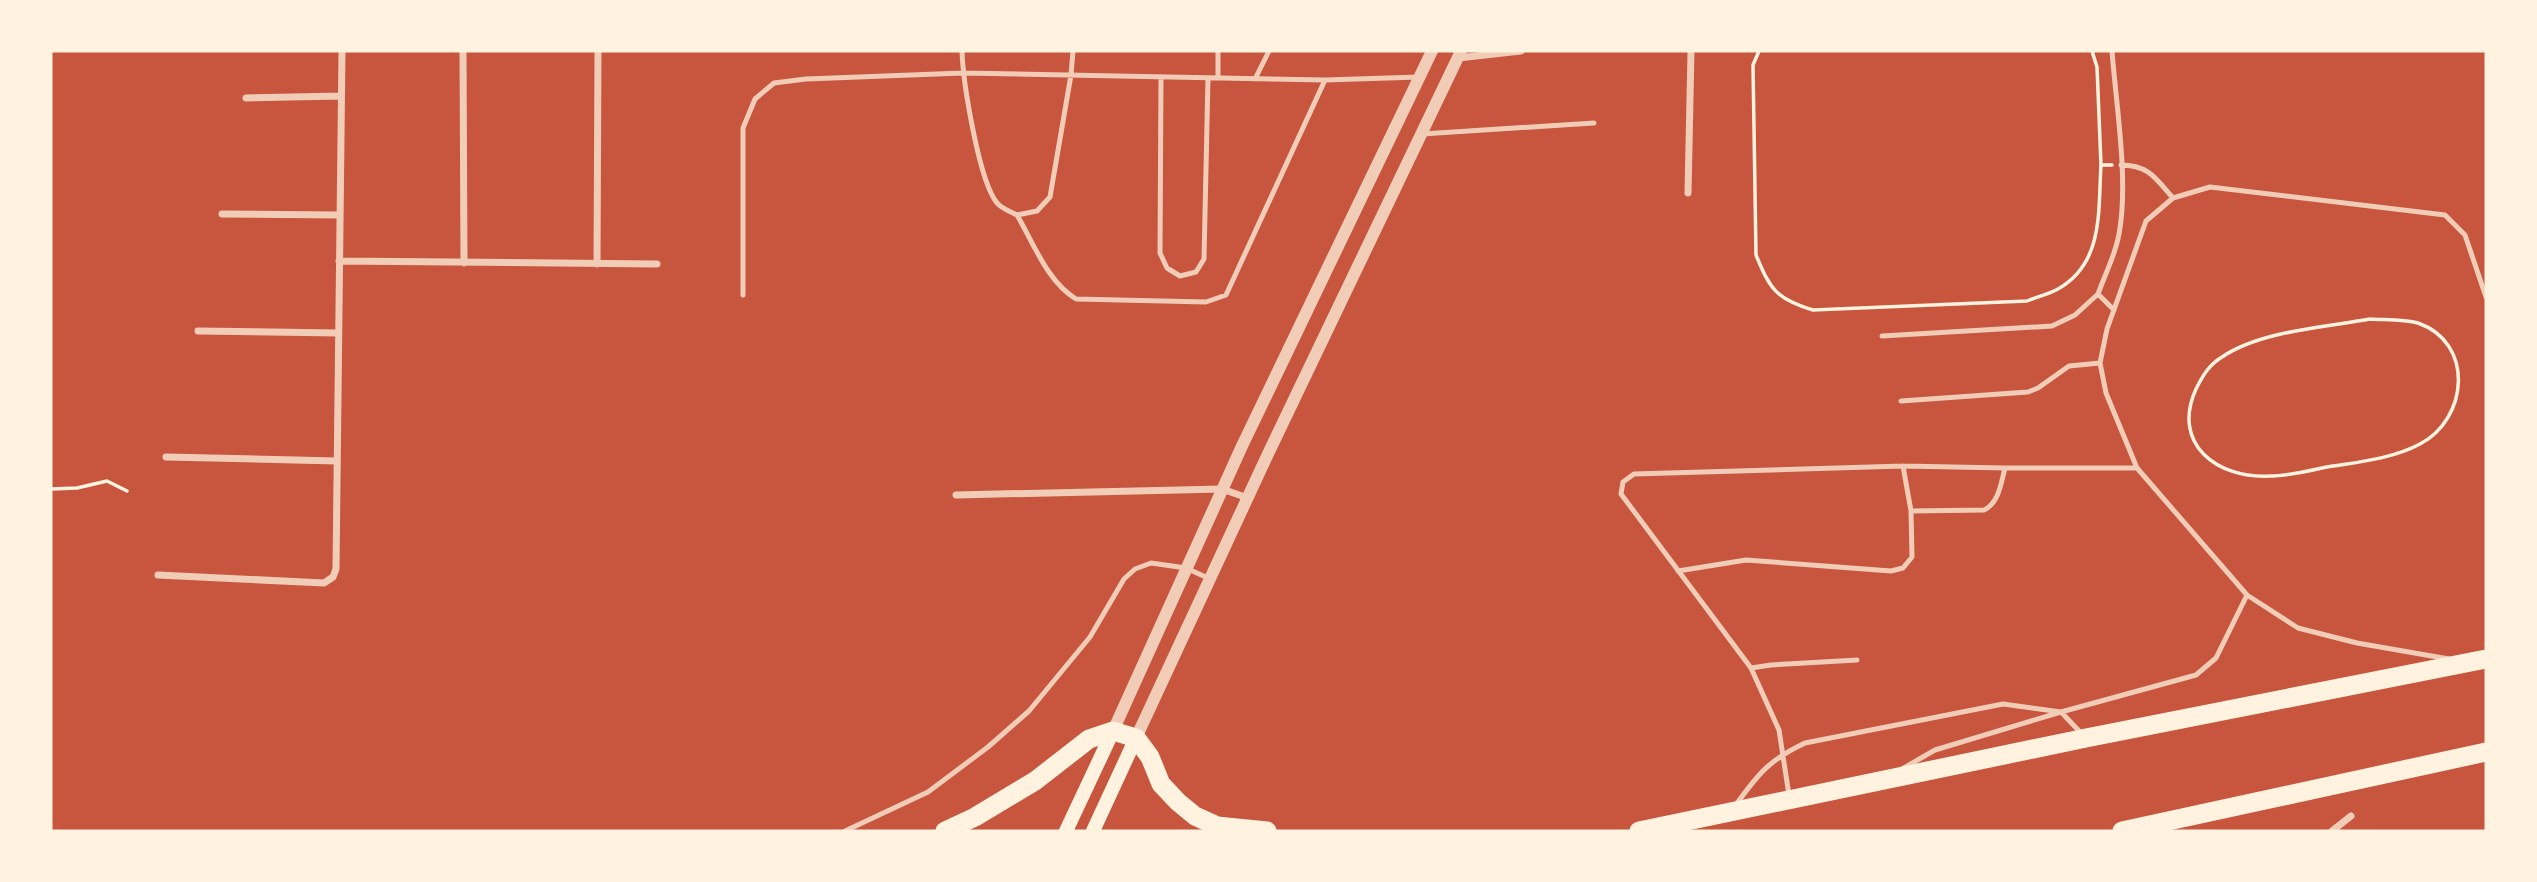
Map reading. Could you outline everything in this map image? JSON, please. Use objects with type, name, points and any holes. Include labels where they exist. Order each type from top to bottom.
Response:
[{"type":"highway","points":[[1639,831],[2478,660]]},
{"type":"highway","points":[[945,831],[975,817],[1035,781],[1089,738],[1113,731],[1136,738],[1150,757],[1161,784],[1178,803],[1195,816],[1217,826],[1267,831]]},
{"type":"highway","points":[[2122,831],[2486,752]]},
{"type":"main road","points":[[1066,831],[1113,731]]},
{"type":"main road","points":[[1093,831],[1136,738]]},
{"type":"street","points":[[158,575],[324,583],[333,577],[336,569],[342,51]]},
{"type":"street","points":[[463,51],[464,263]]},
{"type":"street","points":[[597,264],[598,51]]},
{"type":"street","points":[[1113,731],[1242,446],[1432,51]]},
{"type":"street","points":[[1136,738],[1459,54],[1521,51]]},
{"type":"street","points":[[1688,193],[1691,51]]},
{"type":"street","points":[[246,97],[341,96]]},
{"type":"street","points":[[222,214],[339,215]]},
{"type":"street","points":[[339,261],[657,264]]},
{"type":"street","points":[[198,331],[338,333]]},
{"type":"street","points":[[166,457],[337,461]]},
{"type":"street","points":[[956,495],[1222,489],[1248,498]]},
{"type":"street","points":[[2332,831],[2351,816]]},
{"type":"lane","points":[[962,51],[963,73],[985,182],[999,205],[1017,215],[1054,280],[1062,290],[1076,299],[1206,302],[1226,295],[1325,80]]},
{"type":"lane","points":[[1017,215],[1037,211],[1050,197],[1073,51]]},
{"type":"lane","points":[[1218,51],[1218,78]]},
{"type":"lane","points":[[1255,79],[1269,51]]},
{"type":"lane","points":[[1882,336],[2052,326],[2076,315],[2098,294],[2116,247],[2120,226],[2121,165],[2112,51]]},
{"type":"lane","points":[[743,295],[743,128],[755,99],[774,83],[806,79],[963,73],[1325,80],[1420,77]]},
{"type":"lane","points":[[1161,77],[1160,253],[1167,268],[1180,276],[1196,272],[1204,259],[1208,78]]},
{"type":"lane","points":[[1419,134],[1594,123]]},
{"type":"lane","points":[[2121,165],[2141,167],[2150,172],[2173,198]]},
{"type":"lane","points":[[2478,660],[2357,643],[2298,628],[2247,595],[2137,468],[2106,393],[2100,363],[2107,329],[2146,221],[2173,198],[2210,187],[2445,215],[2465,235],[2486,297]]},
{"type":"lane","points":[[2098,294],[2114,310]]},
{"type":"lane","points":[[1900,401],[2028,392],[2069,366],[2100,363]]},
{"type":"lane","points":[[1790,801],[1779,730],[1751,668],[1621,494],[1623,482],[1634,474],[1903,466],[2137,468]]},
{"type":"lane","points":[[1678,571],[1746,560],[1891,571],[1903,568],[1912,557],[1910,511],[1903,466]]},
{"type":"lane","points":[[1910,511],[1984,510],[1994,503],[2005,468]]},
{"type":"lane","points":[[845,831],[928,792],[988,747],[1029,711],[1090,637],[1124,579],[1135,569],[1150,562],[1186,568],[1210,579]]},
{"type":"lane","points":[[1875,783],[1934,750],[2196,675],[2216,658],[2247,595]]},
{"type":"lane","points":[[1751,668],[1857,660]]},
{"type":"lane","points":[[1730,813],[1759,772],[1783,753],[1805,743],[2003,704],[2060,712],[2086,738]]},
{"type":"path","points":[[1759,51],[1753,65],[1756,254],[1767,283],[1789,303],[1813,310],[2027,301],[2059,289],[2083,268],[2096,242],[2101,165],[2097,67],[2092,51]]},
{"type":"path","points":[[2101,165],[2121,165]]},
{"type":"path","points":[[2371,319],[2417,323],[2439,336],[2453,353],[2459,372],[2455,408],[2445,424],[2421,444],[2383,457],[2280,476],[2258,477],[2224,470],[2202,455],[2190,435],[2189,404],[2205,371],[2223,356],[2262,340],[2371,319]]},
{"type":"path","points":[[51,489],[77,488],[107,481],[127,491]]}]
